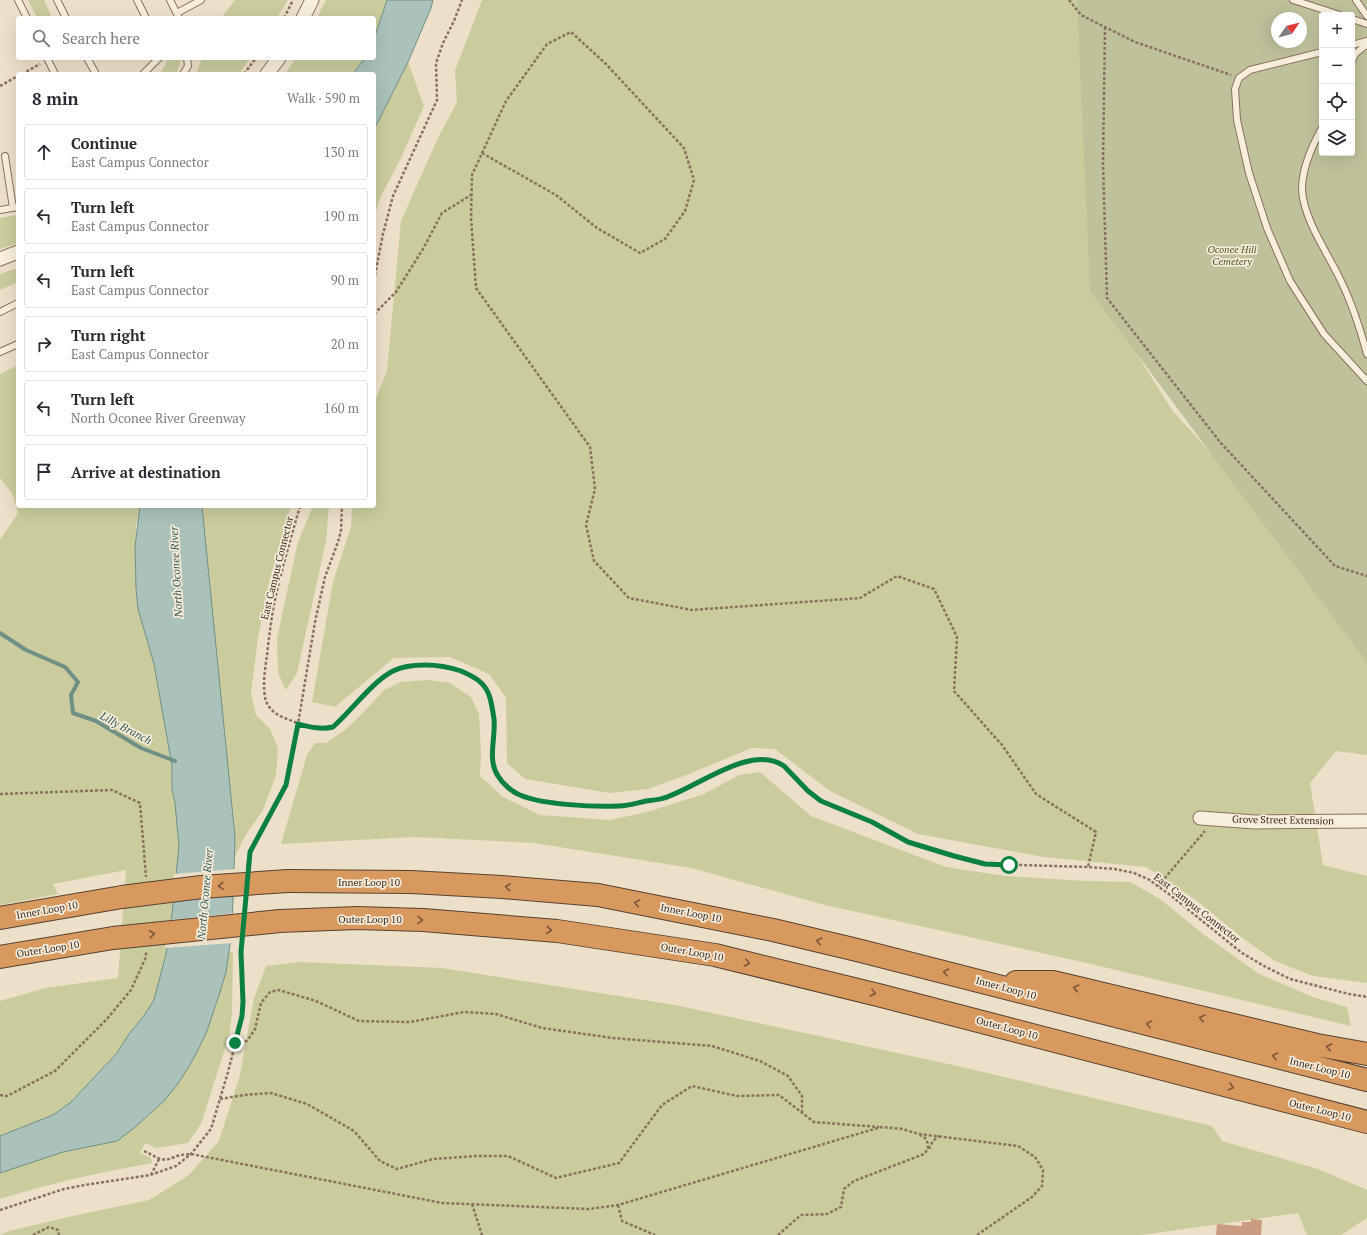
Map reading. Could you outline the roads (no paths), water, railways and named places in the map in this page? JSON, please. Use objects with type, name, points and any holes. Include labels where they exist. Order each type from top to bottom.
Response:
[{"type":"highway","name":"Inner Loop 10","points":[[0,918],[122,897],[201,887],[288,881],[411,882],[502,887],[598,896],[773,930],[984,982],[1367,1080]]},
{"type":"highway","name":"Outer Loop 10","points":[[0,957],[113,938],[280,922],[357,918],[423,920],[557,931],[715,955],[882,996],[1367,1122]]},
{"type":"highway","points":[[984,982],[1054,982],[1317,1045],[1367,1054]]},
{"type":"highway","points":[[1296,1104],[1322,1120],[1367,1136]]},
{"type":"street","points":[[304,16],[312,0]]},
{"type":"street","points":[[268,72],[278,60]]},
{"type":"street","points":[[0,259],[16,253]]},
{"type":"street","name":"Grove Street Extension","points":[[1200,818],[1255,822],[1367,821]]},
{"type":"lane","points":[[18,0],[26,16]]},
{"type":"lane","points":[[57,0],[65,16]]},
{"type":"lane","points":[[137,0],[145,16]]},
{"type":"lane","points":[[170,0],[178,16],[200,0]]},
{"type":"lane","points":[[1293,0],[1331,12]]},
{"type":"lane","points":[[1356,0],[1367,16]]},
{"type":"lane","points":[[1355,19],[1367,24]]},
{"type":"lane","points":[[1355,44],[1367,42]]},
{"type":"lane","points":[[1355,54],[1367,42]]},
{"type":"lane","points":[[1319,53],[1250,70],[1239,78],[1235,89],[1237,120],[1249,173],[1267,228],[1290,281],[1324,334],[1367,381]]},
{"type":"lane","points":[[48,60],[54,72]]},
{"type":"lane","points":[[88,60],[95,72]]},
{"type":"lane","points":[[145,72],[157,60]]},
{"type":"lane","points":[[185,72],[188,66],[188,60]]},
{"type":"lane","points":[[1319,134],[1306,166],[1302,189],[1307,216],[1340,279],[1357,319],[1367,354]]},
{"type":"lane","points":[[0,210],[16,208],[5,156]]},
{"type":"lane","points":[[0,312],[16,304]]},
{"type":"lane","points":[[0,352],[16,345]]},
{"type":"water","points":[[387,0],[433,0],[408,62],[376,126],[376,72],[354,72],[364,60],[376,60],[376,33]]},
{"type":"water","name":"North Oconee River","points":[[140,508],[202,508],[235,837],[232,931],[226,972],[207,1031],[188,1068],[164,1101],[133,1129],[117,1141],[63,1152],[0,1173],[0,1136],[53,1115],[71,1102],[117,1053],[154,1000],[166,954],[179,846],[175,803],[172,789],[172,766],[154,664],[138,609],[135,547]]},
{"type":"waterway","name":"Lilly Branch","points":[[0,633],[26,650],[65,667],[78,682],[71,695],[73,713],[96,721],[141,748],[175,761]]},
{"type":"park label","name":"Oconee Hill Cemetery","points":[[1232,254]]}]
